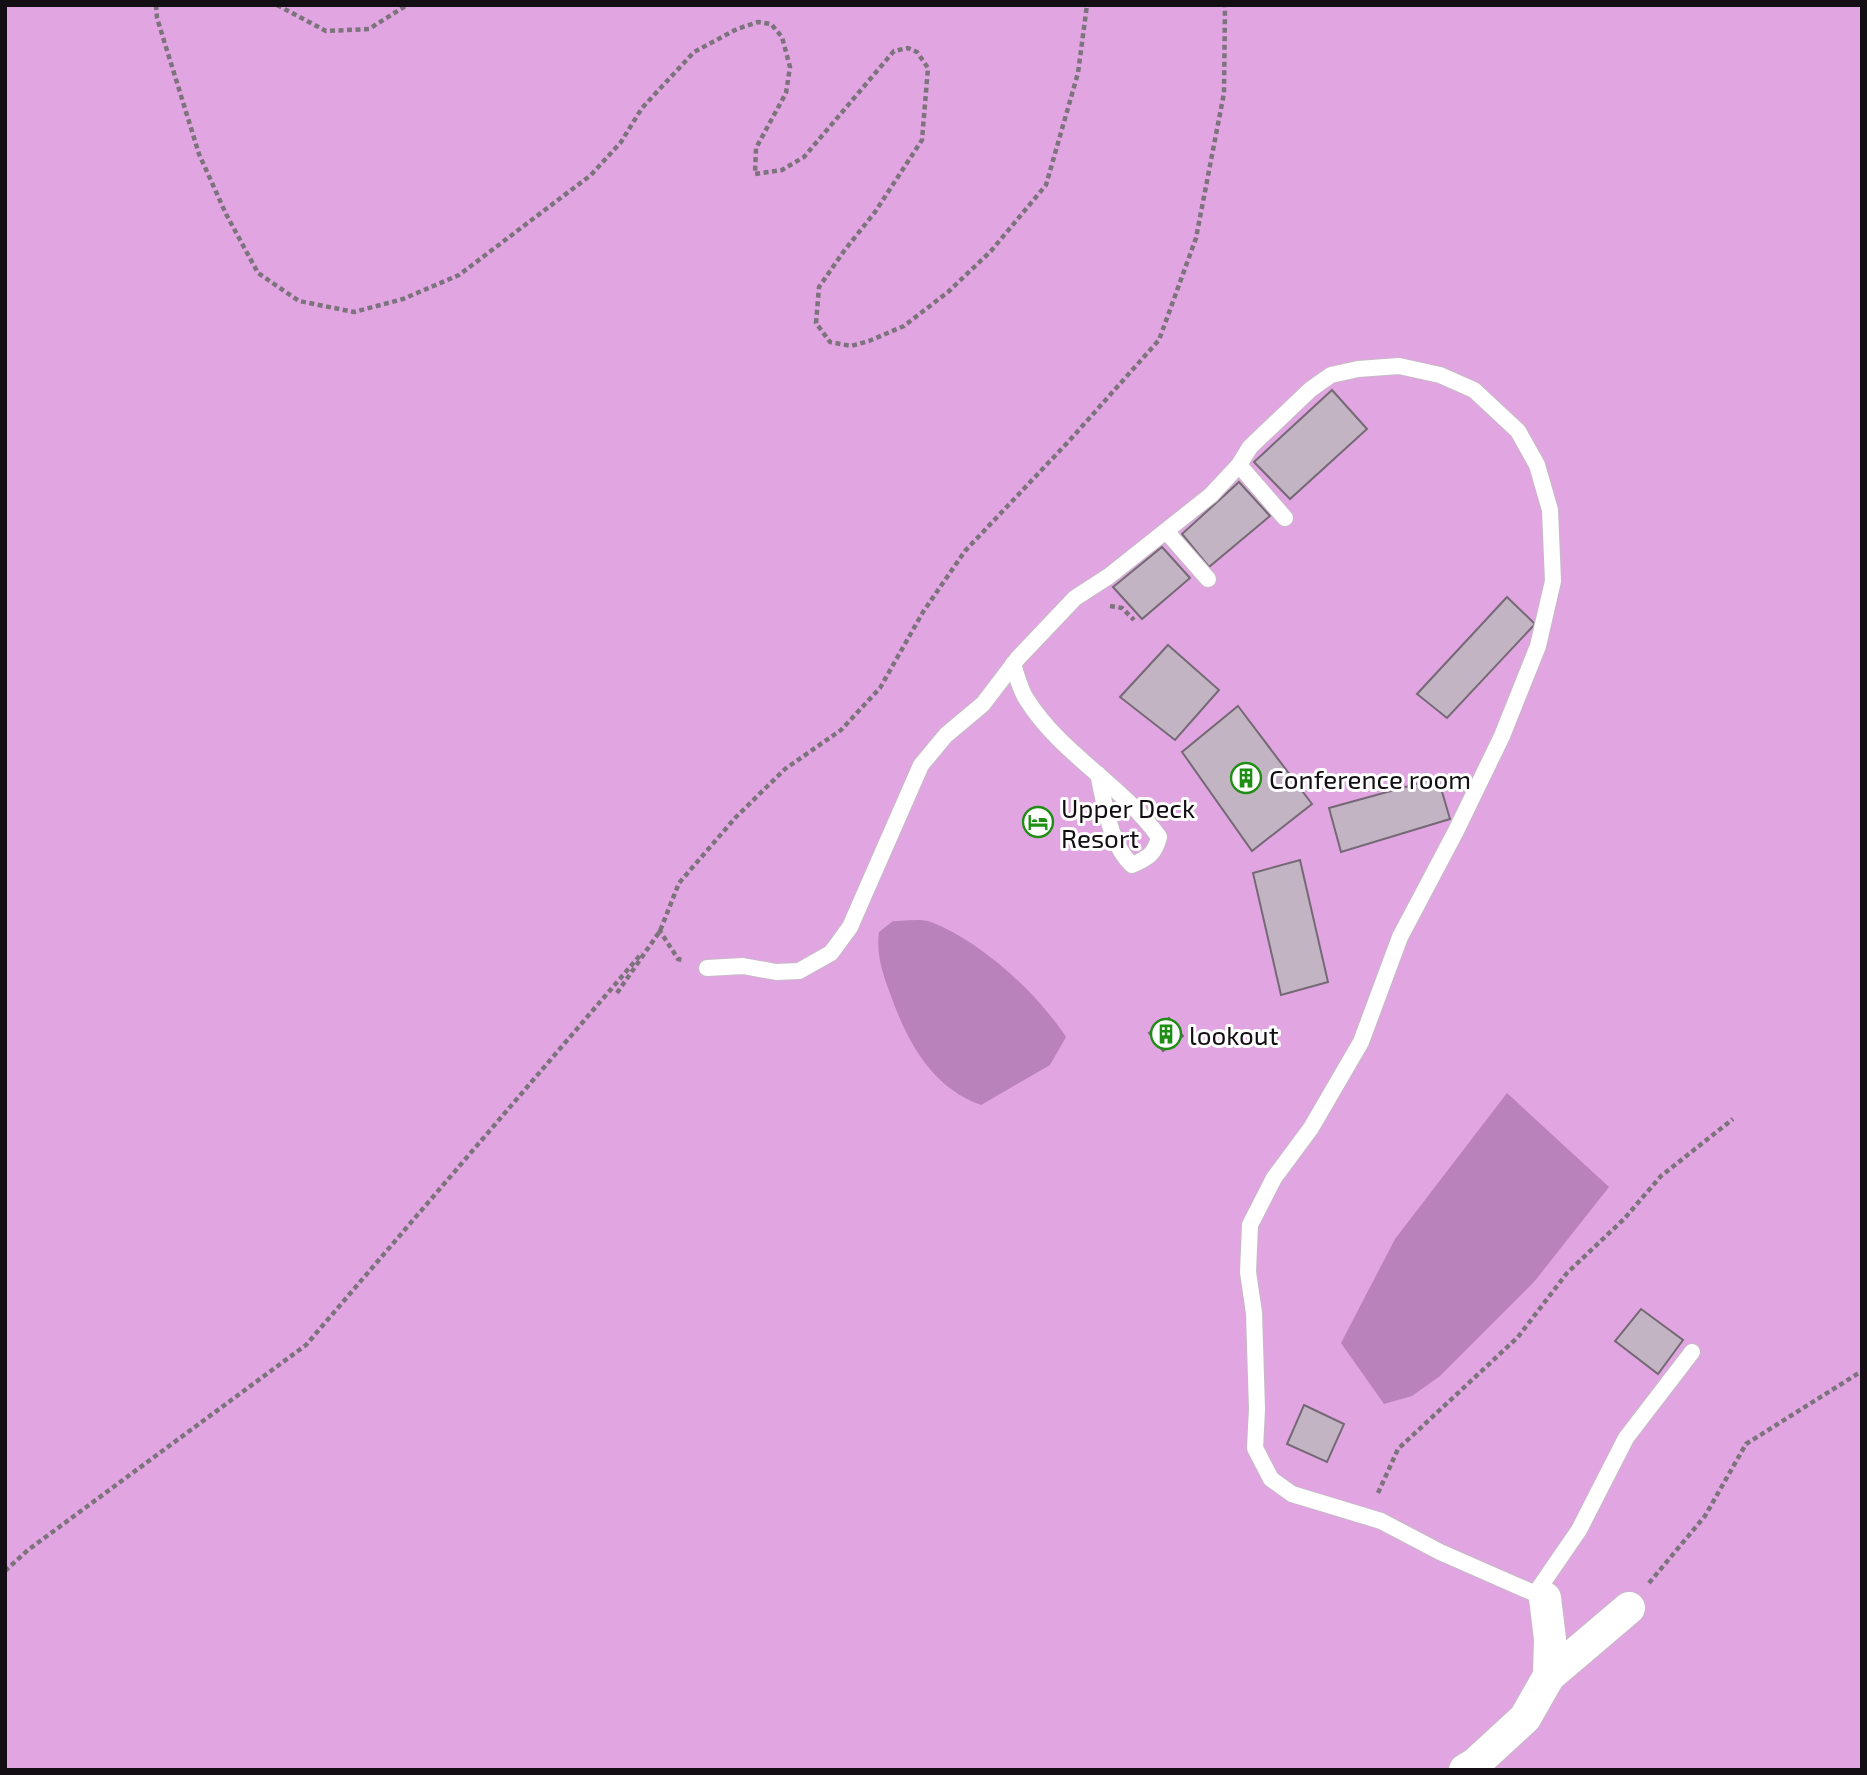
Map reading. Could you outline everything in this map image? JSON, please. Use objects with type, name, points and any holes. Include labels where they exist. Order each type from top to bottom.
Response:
[{"type":"street","points":[[1540,1596],[1550,1639],[1549,1676]]},
{"type":"street","points":[[1465,1770],[1525,1718],[1549,1676],[1629,1608]]},
{"type":"lane","points":[[707,968],[743,966],[775,972],[799,971],[831,953],[850,927],[921,765],[946,734],[983,704],[1013,664],[1075,598],[1109,576],[1211,495],[1239,465],[1251,447],[1311,389],[1331,375],[1358,369],[1399,366],[1440,375],[1474,390],[1518,431],[1537,465],[1550,510],[1553,581],[1538,646],[1502,736],[1400,937],[1360,1042],[1311,1128],[1274,1178],[1250,1225],[1248,1272],[1254,1313],[1257,1409],[1255,1448],[1271,1479],[1292,1494],[1367,1516],[1540,1596],[1579,1530],[1626,1438],[1692,1352]]},
{"type":"lane","points":[[1239,465],[1285,518]]},
{"type":"lane","points":[[1166,531],[1208,579]]},
{"type":"lane","points":[[1013,664],[1026,698],[1054,736],[1098,774],[1148,821],[1159,837],[1155,852],[1144,860],[1132,865],[1124,858],[1110,824],[1098,774]]},
{"type":"path","points":[[156,5],[160,30],[199,154],[226,214],[258,273],[299,301],[354,312],[403,299],[459,275],[591,175],[621,142],[642,108],[694,52],[737,29],[758,22],[771,24],[782,37],[790,68],[786,93],[756,148],[755,174],[782,170],[804,157],[894,51],[908,48],[917,52],[928,68],[922,140],[875,212],[819,287],[816,323],[830,342],[851,346],[905,326],[948,292],[991,251],[1046,185],[1078,73],[1087,5]]},
{"type":"path","points":[[277,5],[326,31],[369,29],[407,5]]},
{"type":"path","points":[[617,993],[660,931],[679,883],[736,817],[785,769],[841,730],[880,688],[923,612],[965,551],[1069,441],[1159,340],[1196,238],[1224,93],[1225,5]]},
{"type":"path","points":[[660,931],[678,959],[707,968]]},
{"type":"path","points":[[5,1571],[28,1550],[306,1345],[660,931]]},
{"type":"path","points":[[1367,1516],[1398,1449],[1518,1337],[1567,1273],[1624,1219],[1661,1176],[1733,1119]]},
{"type":"path","points":[[1629,1608],[1705,1516],[1746,1444],[1862,1371]]},
{"type":"shaded area","points":[[5,5],[1862,5],[1862,1770],[5,1770]]},
{"type":"shaded area","points":[[893,921],[931,922],[970,942],[1007,971],[1040,1003],[1066,1037],[1050,1065],[981,1105],[964,1097],[935,1075],[905,1030],[885,980],[879,957],[879,932]]},
{"type":"shaded area","points":[[1507,1093],[1609,1187],[1534,1282],[1440,1376],[1412,1396],[1384,1404],[1341,1343],[1395,1239]]},
{"type":"building","points":[[1332,390],[1367,429],[1290,499],[1254,462]]},
{"type":"building","points":[[1239,482],[1270,516],[1209,567],[1182,534]]},
{"type":"building","points":[[1162,547],[1190,578],[1142,619],[1113,587]]},
{"type":"building","points":[[1507,597],[1535,624],[1447,718],[1417,694]]},
{"type":"building","points":[[1168,645],[1219,690],[1175,740],[1120,697]]},
{"type":"building","name":"Conference room","points":[[1238,706],[1312,804],[1252,851],[1182,752]]},
{"type":"building","points":[[1438,778],[1450,819],[1341,852],[1329,808]]},
{"type":"building","points":[[1300,860],[1328,982],[1281,995],[1253,873]]},
{"type":"building","name":"lookout","points":[[1169,1018],[1183,1036],[1163,1051],[1149,1033]]},
{"type":"building","points":[[1641,1309],[1683,1340],[1658,1374],[1615,1341]]},
{"type":"building","points":[[1304,1405],[1344,1424],[1327,1462],[1287,1444]]},
{"type":"place","name":"Conference room","points":[[1246,778]]},
{"type":"place","name":"Upper Deck Resort","points":[[1038,822]]},
{"type":"place","name":"lookout","points":[[1166,1034]]}]
